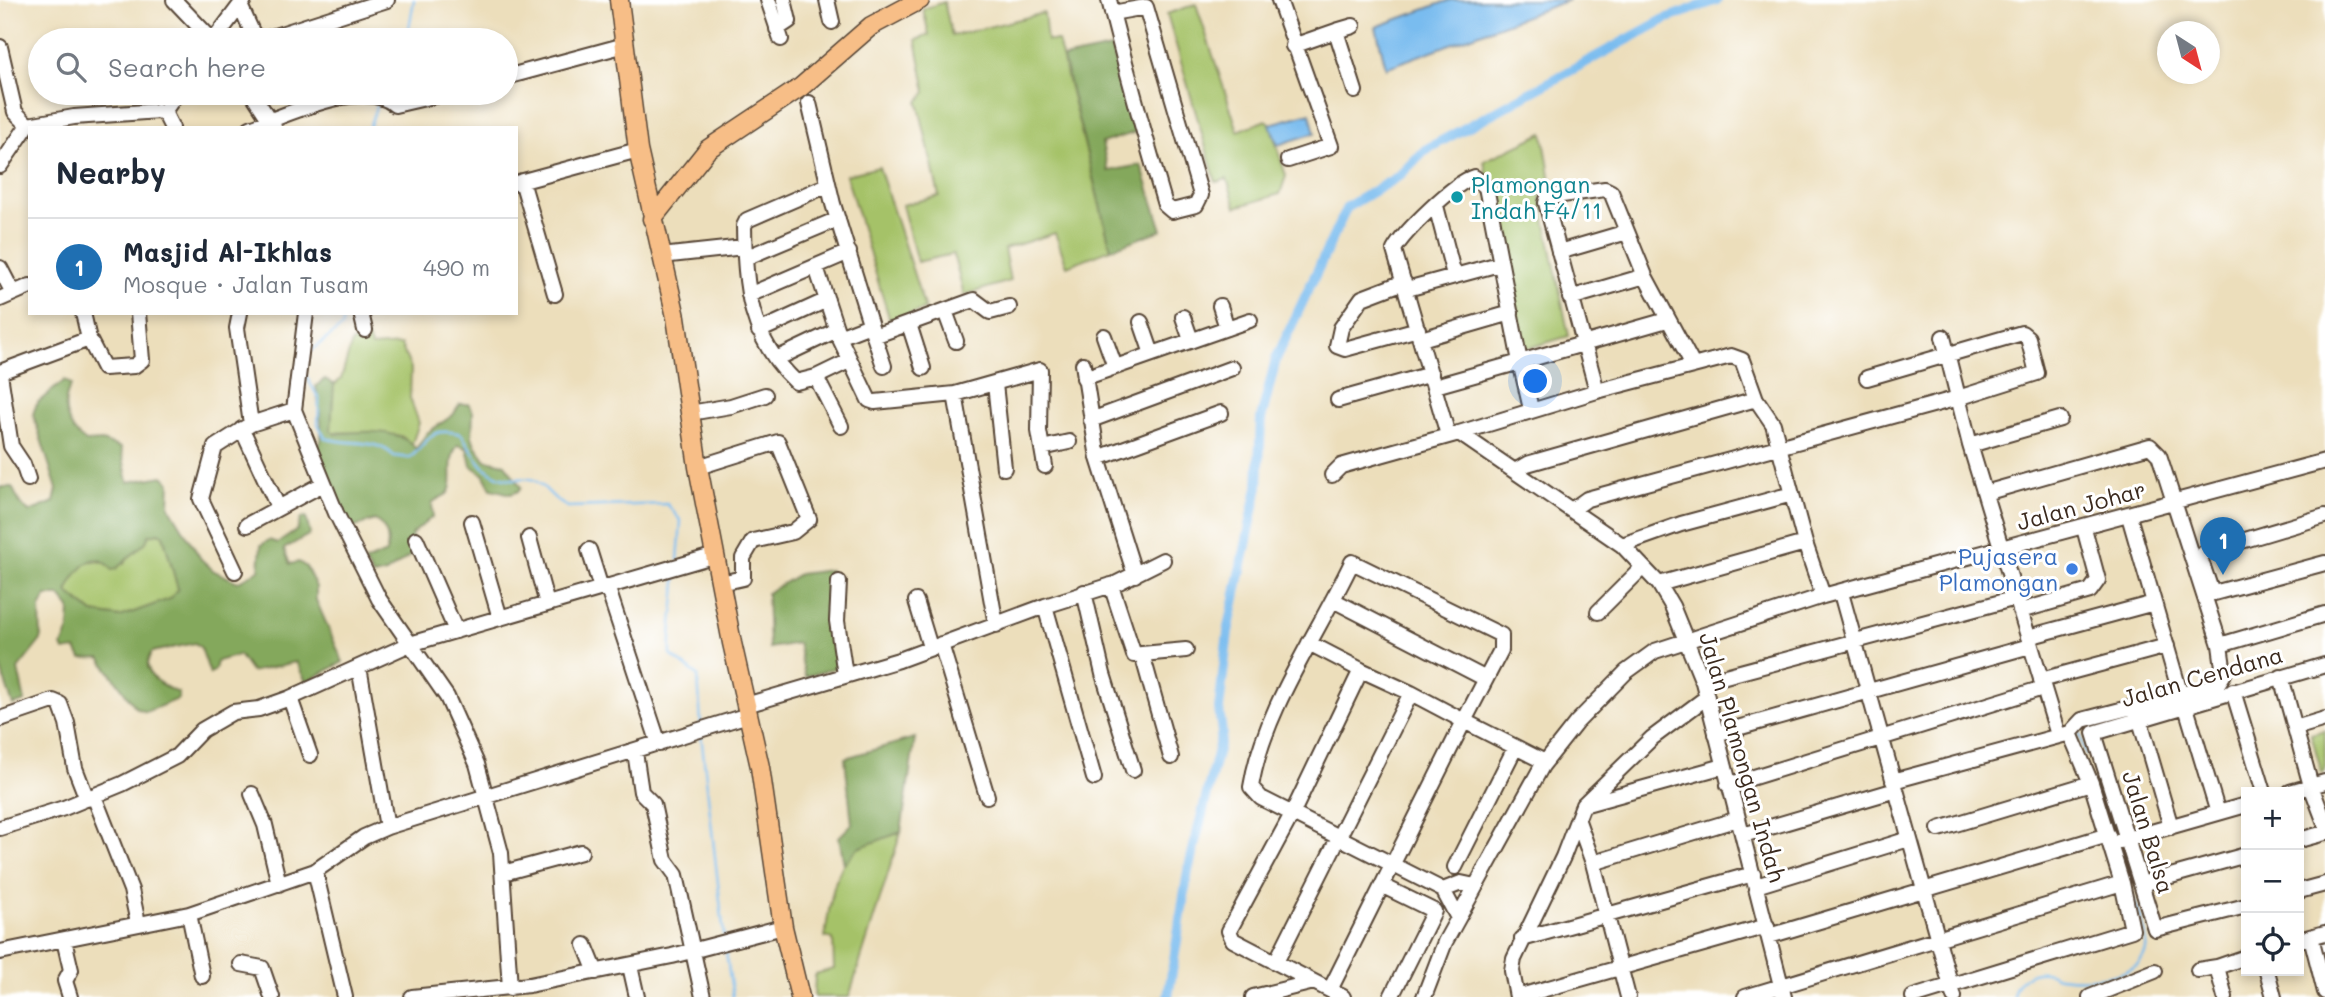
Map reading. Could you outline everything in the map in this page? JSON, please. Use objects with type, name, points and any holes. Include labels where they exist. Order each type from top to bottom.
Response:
[{"type":"main road","points":[[619,0],[638,150],[676,317],[698,467],[769,811],[783,927],[800,997]]},
{"type":"main road","points":[[652,219],[708,149],[801,87],[871,26],[920,0]]},
{"type":"street","points":[[174,0],[201,28]]},
{"type":"street","points":[[768,0],[779,34],[789,21],[784,0]]},
{"type":"street","points":[[827,0],[832,22]]},
{"type":"street","points":[[1279,0],[1293,46],[1331,146],[1288,160]]},
{"type":"street","points":[[299,28],[381,1]]},
{"type":"street","points":[[222,28],[242,2]]},
{"type":"street","points":[[242,2],[251,28]]},
{"type":"street","points":[[1110,6],[1146,7],[1201,195],[1196,205],[1172,211],[1165,205],[1110,6]]},
{"type":"street","points":[[1293,46],[1353,26]]},
{"type":"street","points":[[1336,31],[1355,91]]},
{"type":"street","points":[[518,74],[625,45]]},
{"type":"street","points":[[0,47],[6,92],[15,112],[27,125]]},
{"type":"street","points":[[808,103],[828,185],[884,366]]},
{"type":"street","points":[[163,113],[169,105]]},
{"type":"street","points":[[260,105],[272,124],[320,105]]},
{"type":"street","points":[[27,125],[74,117],[163,113]]},
{"type":"street","points":[[163,113],[171,126]]},
{"type":"street","points":[[0,166],[22,138],[27,125]]},
{"type":"street","points":[[555,294],[519,182],[638,150]]},
{"type":"street","points":[[1453,434],[1433,380],[1394,254],[1396,246],[1469,178],[1478,178],[1483,182],[1531,409]]},
{"type":"street","points":[[828,185],[747,220],[744,226],[749,295],[759,331],[776,359],[796,382],[816,377],[849,361]]},
{"type":"street","points":[[1597,391],[1546,203],[1551,195],[1608,190],[1645,276],[1692,365]]},
{"type":"street","points":[[1436,206],[1454,275]]},
{"type":"street","points":[[661,256],[745,252],[838,219]]},
{"type":"street","points":[[1559,252],[1627,232]]},
{"type":"street","points":[[749,295],[849,252]]},
{"type":"street","points":[[1499,264],[1362,298],[1341,328],[1337,345],[1345,349],[1511,313]]},
{"type":"street","points":[[816,267],[849,361],[866,396],[873,401],[955,394],[1040,370],[1039,431],[1045,466]]},
{"type":"street","points":[[0,268],[6,296],[28,287]]},
{"type":"street","points":[[1570,298],[1645,276]]},
{"type":"street","points":[[759,331],[827,300]]},
{"type":"street","points":[[776,359],[838,333],[909,324],[976,300],[990,312],[1009,307]]},
{"type":"street","points":[[1220,306],[1227,328]]},
{"type":"street","points":[[945,311],[956,341]]},
{"type":"street","points":[[83,315],[89,339],[107,370],[138,364],[143,357],[138,315]]},
{"type":"street","points":[[240,315],[237,328],[247,427],[278,507]]},
{"type":"street","points":[[306,315],[293,410],[323,484],[379,599],[447,697],[489,797],[503,873],[510,988]]},
{"type":"street","points":[[361,315],[365,330]]},
{"type":"street","points":[[1183,317],[1191,340]]},
{"type":"street","points":[[1135,575],[1098,458],[1083,371],[1115,367],[1250,320]]},
{"type":"street","points":[[1338,400],[1520,362],[1667,320]]},
{"type":"street","points":[[1141,322],[1152,354]]},
{"type":"street","points":[[909,324],[923,368]]},
{"type":"street","points":[[1573,509],[1587,499],[1780,448],[2034,375],[2036,367],[2028,338],[2022,333],[1867,378]]},
{"type":"street","points":[[1104,335],[1115,367]]},
{"type":"street","points":[[1913,997],[1953,991],[2130,933],[2117,840],[2042,684],[1970,444],[1943,337]]},
{"type":"street","points":[[29,479],[20,458],[11,446],[0,373],[89,339]]},
{"type":"street","points":[[1332,475],[1341,466],[1531,409],[1692,365],[1731,356],[1739,357],[1755,400],[1770,418],[1823,597]]},
{"type":"street","points":[[1091,420],[1232,368]]},
{"type":"street","points":[[816,377],[841,426]]},
{"type":"street","points":[[995,384],[1004,468]]},
{"type":"street","points":[[955,394],[996,625]]},
{"type":"street","points":[[690,413],[732,407],[765,395]]},
{"type":"street","points":[[1515,471],[1527,464],[1755,400]]},
{"type":"street","points":[[235,571],[200,495],[209,474],[214,449],[247,427],[293,410]]},
{"type":"street","points":[[1098,458],[1221,413]]},
{"type":"street","points":[[1970,444],[2060,419]]},
{"type":"street","name":"Jalan Plamongan Indah","points":[[1453,434],[1573,509],[1622,545],[1659,584],[1687,639],[1705,690],[1783,992]]},
{"type":"street","points":[[698,467],[777,441],[785,452],[809,519],[793,532],[753,541],[743,558],[743,578],[720,583]]},
{"type":"street","points":[[1042,448],[1069,442]]},
{"type":"street","points":[[1742,835],[2064,734],[2082,720],[2183,700],[2217,685],[2224,674],[2220,645],[2199,570],[2170,494],[2159,455],[2150,446],[1985,493]]},
{"type":"street","name":"Jalan Johar","points":[[1424,997],[1426,984],[1458,918],[1545,762],[1576,723],[1626,672],[1655,651],[1823,597],[2001,545],[2129,516],[2170,494],[2324,466]]},
{"type":"street","points":[[247,525],[323,484]]},
{"type":"street","points":[[1622,545],[1681,524],[1792,494]]},
{"type":"street","points":[[2129,516],[2218,813]]},
{"type":"street","points":[[2325,516],[2205,552],[2200,558],[2199,570],[2212,592],[2325,563]]},
{"type":"street","points":[[472,522],[500,618]]},
{"type":"street","points":[[2084,528],[2098,580],[2090,591],[1855,643],[1705,690],[1583,805],[1512,965],[1517,997],[1620,966],[1768,931],[2241,806]]},
{"type":"street","points":[[529,538],[547,604]]},
{"type":"street","points":[[415,539],[456,631]]},
{"type":"street","points":[[1659,584],[1805,543]]},
{"type":"street","points":[[589,550],[659,744]]},
{"type":"street","points":[[0,828],[91,798],[177,756],[202,730],[233,712],[259,709],[290,698],[410,644],[716,555]]},
{"type":"street","points":[[0,952],[189,914],[279,884],[315,871],[364,837],[387,827],[659,744],[845,675],[899,660],[1084,592],[1111,585],[1163,560]]},
{"type":"street","points":[[1361,670],[1292,814],[1229,931],[1233,940],[1337,994],[1383,886],[1394,865],[1464,721],[1501,650],[1501,635],[1352,562],[1309,643],[1255,757],[1251,787],[1261,798],[1292,814],[1341,838],[1394,865],[1443,890],[1458,918]]},
{"type":"street","points":[[1598,612],[1643,567]]},
{"type":"street","points":[[839,582],[837,621],[845,675]]},
{"type":"street","points":[[1111,585],[1134,655],[1186,650]]},
{"type":"street","points":[[1084,592],[1103,674],[1133,770]]},
{"type":"street","points":[[1841,593],[1953,991]]},
{"type":"street","points":[[1333,600],[1486,679]]},
{"type":"street","points":[[916,601],[935,646],[987,796]]},
{"type":"street","points":[[1716,734],[1868,691],[2154,603]]},
{"type":"street","points":[[1045,606],[1094,778]]},
{"type":"street","points":[[2227,643],[2325,614]]},
{"type":"street","points":[[1309,643],[1545,762]]},
{"type":"street","points":[[1728,785],[2166,646]]},
{"type":"street","points":[[1142,654],[1171,757]]},
{"type":"street","name":"Jalan Cendana","points":[[2094,734],[2183,700],[2233,691],[2325,665]]},
{"type":"street","points":[[359,667],[387,827]]},
{"type":"street","points":[[2281,677],[2295,727],[2318,784],[2325,823]]},
{"type":"street","points":[[2233,691],[2262,787]]},
{"type":"street","points":[[1276,962],[1341,838],[1411,693]]},
{"type":"street","points":[[290,698],[310,755]]},
{"type":"street","points":[[0,719],[53,701],[60,704],[67,723],[75,768],[131,890],[138,923]]},
{"type":"street","points":[[2139,717],[2171,827]]},
{"type":"street","points":[[2295,727],[2325,719]]},
{"type":"street","name":"Jalan Balsa","points":[[2094,734],[2117,840],[2142,884],[2154,927],[2161,930],[2241,907]]},
{"type":"street","points":[[1455,867],[1516,748]]},
{"type":"street","points":[[635,752],[641,792],[653,804],[665,860],[678,881],[683,916],[703,997]]},
{"type":"street","points":[[1583,805],[1724,766]]},
{"type":"street","points":[[1939,829],[2091,783]]},
{"type":"street","points":[[253,794],[265,825],[279,884]]},
{"type":"street","points":[[1593,863],[1738,820]]},
{"type":"street","points":[[1578,821],[1593,863],[1628,997]]},
{"type":"street","points":[[2304,839],[2325,833]]},
{"type":"street","points":[[1522,939],[1606,914],[1755,880],[1909,839]]},
{"type":"street","points":[[503,873],[581,852]]},
{"type":"street","points":[[2142,884],[2241,856]]},
{"type":"street","points":[[315,871],[345,997]]},
{"type":"street","points":[[1443,890],[1461,883],[1475,886]]},
{"type":"street","points":[[1745,997],[1783,992],[1937,940],[2122,883]]},
{"type":"street","points":[[2304,890],[2325,884]]},
{"type":"street","points":[[1383,886],[1434,911],[1391,997]]},
{"type":"street","points":[[189,914],[202,976]]},
{"type":"street","points":[[412,997],[478,994],[630,966],[783,927]]},
{"type":"street","points":[[2312,937],[2325,992]]},
{"type":"street","points":[[64,940],[71,970],[65,981],[70,997]]},
{"type":"street","points":[[584,945],[596,972]]},
{"type":"street","points":[[2198,970],[2241,959]]},
{"type":"street","points":[[240,964],[262,968],[272,997]]},
{"type":"street","points":[[630,966],[636,997]]},
{"type":"street","points":[[2221,966],[2225,997]]},
{"type":"street","points":[[2090,997],[2132,990],[2155,971]]},
{"type":"street","points":[[2268,976],[2274,997]]},
{"type":"street","points":[[1253,997],[1314,982]]},
{"type":"green space","points":[[944,2],[952,36],[1044,13],[1047,41],[1058,41],[1111,249],[1067,266],[1055,233],[1004,249],[1010,281],[964,295],[953,254],[917,262],[902,205],[939,196],[918,102],[926,92],[916,40],[929,35],[923,9]]},
{"type":"green space","points":[[1196,4],[1238,131],[1266,120],[1270,124],[1286,176],[1280,194],[1236,207],[1227,179],[1216,182],[1167,14]]},
{"type":"green space","points":[[1111,48],[1136,132],[1102,143],[1108,171],[1141,165],[1162,230],[1111,249],[1063,58]]},
{"type":"green space","points":[[1543,133],[1552,187],[1540,195],[1569,336],[1522,350],[1484,161]]},
{"type":"green space","points":[[879,167],[925,309],[890,321],[846,175]]},
{"type":"green space","points":[[368,338],[371,347],[401,345],[411,369],[410,398],[419,423],[412,444],[401,436],[331,432],[331,388],[341,379],[352,342]]},
{"type":"green space","points":[[325,379],[334,384],[331,431],[335,434],[390,434],[409,442],[416,449],[427,433],[453,415],[460,404],[469,404],[473,412],[472,436],[475,445],[486,460],[505,464],[521,487],[519,491],[511,494],[491,489],[483,474],[471,466],[467,448],[458,445],[452,458],[450,490],[432,503],[433,516],[411,535],[415,552],[386,573],[373,576],[365,562],[386,553],[388,543],[385,531],[375,520],[350,529],[317,449],[321,441],[321,423],[316,386]]},
{"type":"green space","points":[[65,380],[71,385],[66,400],[67,416],[79,436],[86,442],[102,441],[121,448],[128,482],[163,476],[170,483],[169,506],[201,559],[214,571],[238,582],[259,570],[261,545],[269,540],[278,543],[297,530],[301,518],[306,517],[310,534],[284,549],[290,564],[299,562],[306,567],[316,587],[316,600],[343,662],[306,682],[296,662],[251,672],[239,655],[217,661],[215,670],[210,674],[201,648],[195,643],[152,652],[148,659],[150,672],[159,683],[179,693],[178,699],[146,712],[136,708],[100,658],[81,659],[76,649],[64,651],[62,646],[69,629],[70,608],[60,596],[46,596],[40,608],[41,640],[18,669],[25,701],[13,705],[0,667],[0,487],[12,487],[20,503],[29,512],[54,502],[57,489],[33,414],[37,403]],"holes":[[[149,535],[163,535],[178,589],[170,599],[120,617],[93,613],[67,592],[85,565],[98,560],[105,562],[112,570],[116,569],[146,542]]]},
{"type":"green space","points":[[149,535],[163,535],[178,589],[170,599],[120,617],[93,613],[67,592],[82,566],[94,562],[124,564]]},
{"type":"green space","points":[[830,570],[829,603],[838,667],[805,677],[798,643],[769,648],[767,593],[799,574]]},
{"type":"green space","points":[[2325,730],[2325,772],[2322,773],[2311,734]]},
{"type":"green space","points":[[915,738],[901,832],[858,848],[844,864],[839,837],[852,824],[845,758]]},
{"type":"green space","points":[[901,832],[849,997],[814,997],[815,974],[834,969],[833,939],[825,937],[838,875],[851,854],[860,847]]},
{"type":"water","points":[[1450,0],[1569,0],[1386,68],[1376,27]]},
{"type":"water","points":[[1310,113],[1315,133],[1278,145],[1270,124]]},
{"type":"waterway","points":[[409,28],[414,0]]},
{"type":"waterway","points":[[1168,997],[1188,871],[1222,733],[1219,709],[1228,632],[1258,487],[1261,419],[1276,359],[1347,207],[1399,176],[1425,150],[1665,19],[1717,0]]},
{"type":"waterway","points":[[370,126],[377,105]]},
{"type":"waterway","points":[[306,355],[342,327],[344,315]]},
{"type":"waterway","points":[[305,374],[319,399],[318,424],[325,438],[379,446],[394,456],[410,458],[436,433],[461,434],[487,470],[502,477],[534,480],[568,507],[667,504],[681,521],[678,560]]},
{"type":"waterway","points":[[676,571],[671,655],[698,676],[701,725]]},
{"type":"waterway","points":[[2079,731],[2086,755]]},
{"type":"waterway","points":[[701,734],[724,936]]},
{"type":"waterway","points":[[2013,997],[2017,985],[2036,972],[2059,977],[2095,978],[2122,973],[2142,960],[2146,949],[2146,935],[2130,891]]},
{"type":"waterway","points":[[725,946],[733,997]]},
{"type":"place","name":"Plamongan Indah F4/11","points":[[1457,197]]},
{"type":"place","name":"Pujasera Plamongan","points":[[2072,569]]},
{"type":"place","name":"Masjid Al-Ikhlas","points":[[2223,575]]}]
